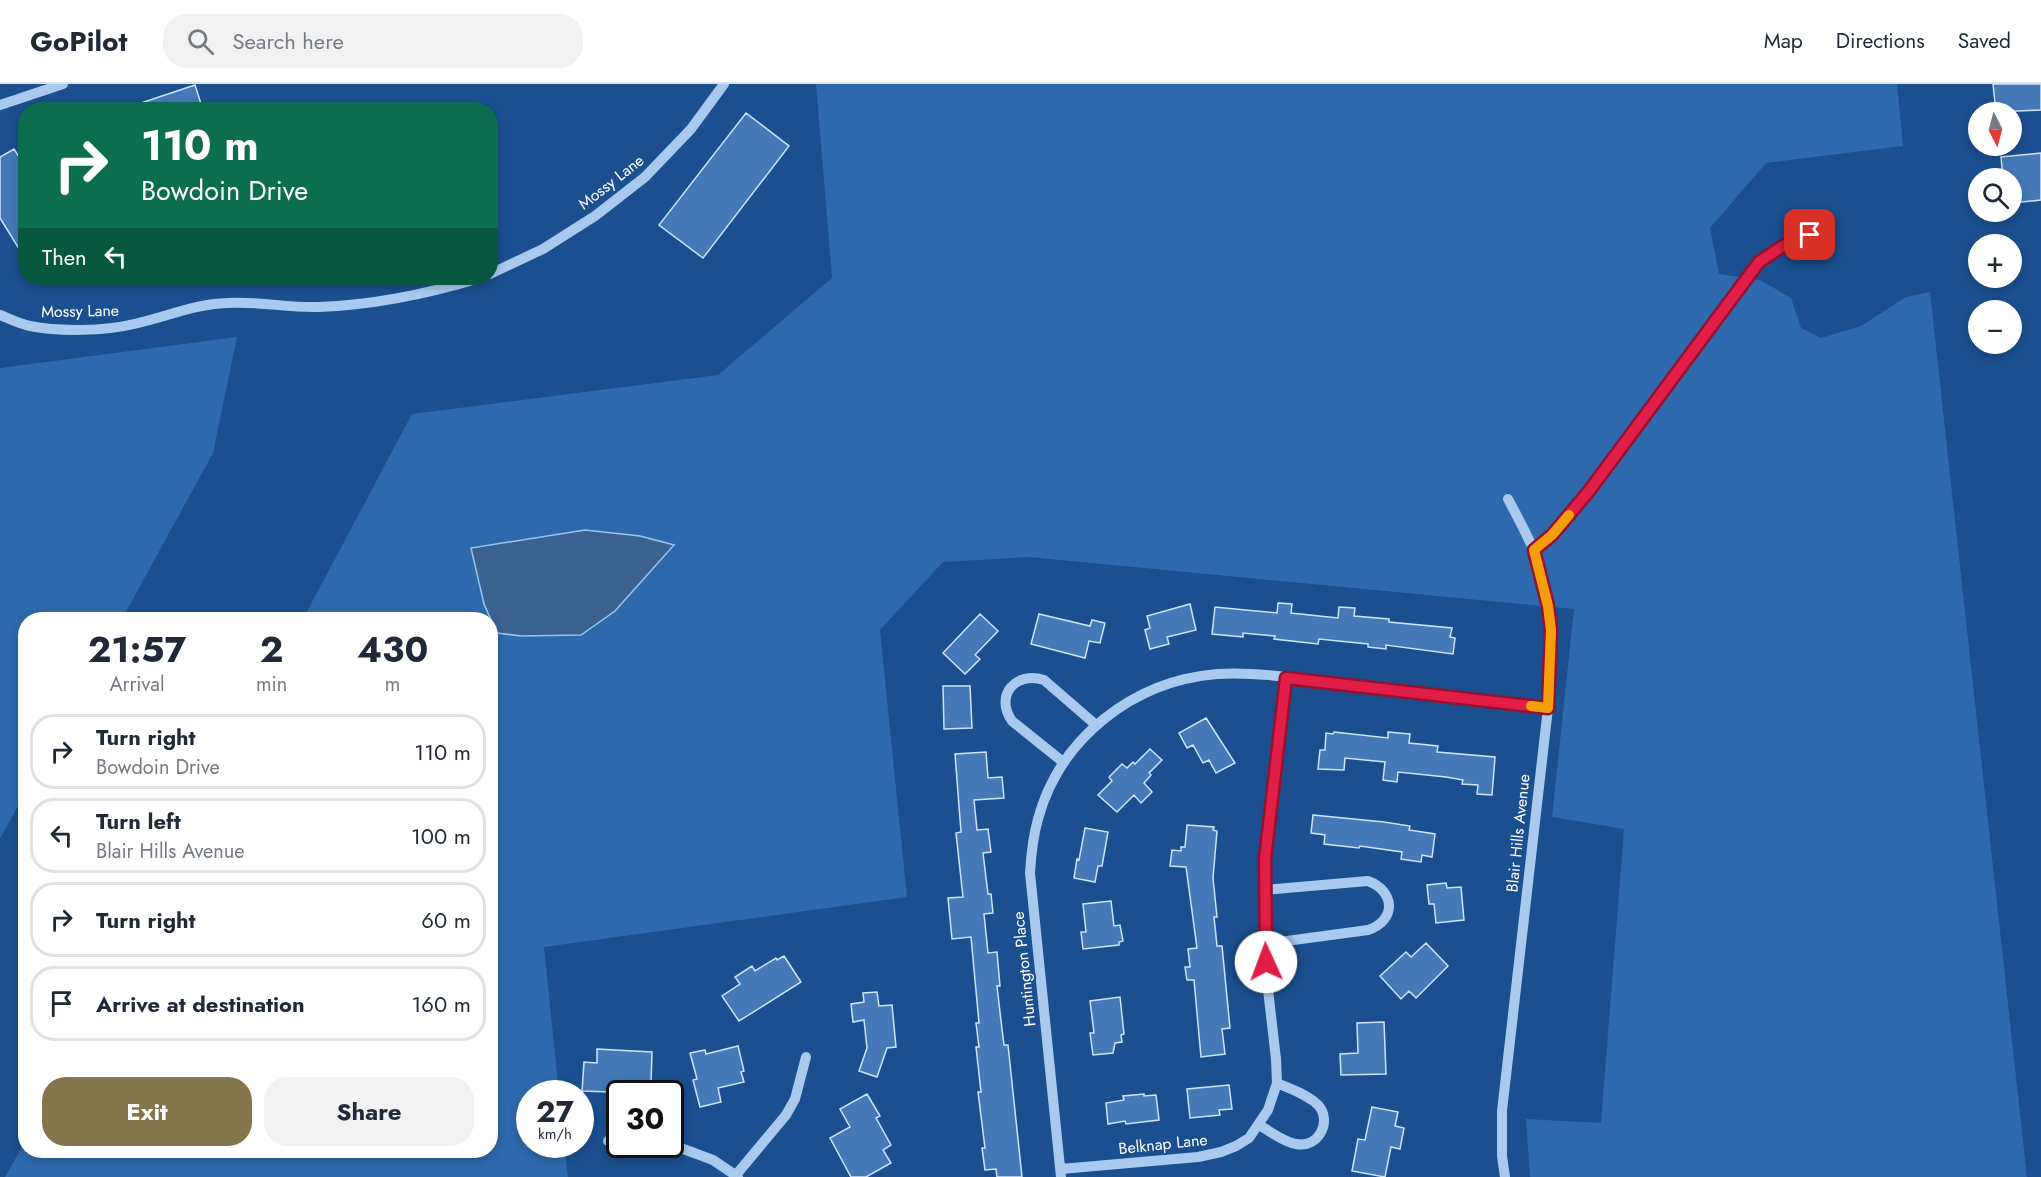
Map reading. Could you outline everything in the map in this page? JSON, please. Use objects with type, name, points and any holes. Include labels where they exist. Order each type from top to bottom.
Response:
[{"type":"street","points":[[0,105],[63,84]]},
{"type":"street","name":"Mossy Lane","points":[[498,270],[552,243],[595,216],[645,177],[691,129],[724,84]]},
{"type":"street","points":[[1534,550],[1552,535],[1589,491],[1759,262],[1783,246],[1810,235]]},
{"type":"street","name":"Mossy Lane","points":[[0,315],[29,326],[101,328],[134,324],[196,307],[228,303],[317,307],[376,303],[456,285]]},
{"type":"street","name":"Blair Hills Avenue","points":[[1505,1177],[1502,1156],[1502,1111],[1548,708],[1551,630],[1548,606],[1534,550],[1508,500]]},
{"type":"street","name":"Huntington Place","points":[[1061,1173],[1030,873],[1032,845],[1038,819],[1063,762],[1096,725],[1147,691],[1189,678],[1229,674],[1286,678],[1548,708]]},
{"type":"street","points":[[1063,762],[1008,716],[1005,700],[1009,690],[1016,682],[1035,677],[1044,680],[1096,725]]},
{"type":"street","name":"Belknap Lane","points":[[1061,1173],[1198,1157],[1221,1152],[1249,1137],[1268,1110],[1277,1083],[1265,944],[1265,859],[1286,678]]},
{"type":"street","points":[[1265,890],[1368,881],[1377,884],[1384,891],[1389,905],[1382,923],[1368,930],[1265,944]]},
{"type":"street","points":[[684,1149],[713,1160],[737,1176],[786,1115],[795,1099],[806,1057]]},
{"type":"street","points":[[1259,1125],[1298,1145],[1316,1140],[1322,1132],[1323,1113],[1319,1106],[1277,1083]]},
{"type":"shaded area","points":[[816,84],[1897,84],[1903,146],[1766,163],[1710,228],[1719,274],[1760,280],[1791,298],[1801,328],[1821,338],[1861,326],[1906,297],[1930,292],[2027,1177],[1530,1177],[1526,1119],[1601,1123],[1624,829],[1552,817],[1574,609],[1029,557],[943,562],[880,630],[907,897],[544,947],[558,1080],[516,1080],[516,1158],[566,1158],[568,1177],[5,1177],[18,1154],[18,1158],[498,1158],[498,633],[521,636],[581,635],[674,545],[640,536],[585,530],[471,548],[488,612],[307,612],[412,414],[718,375],[832,278]]},
{"type":"shaded area","points":[[237,337],[213,453],[126,612],[18,612],[18,806],[0,839],[0,368]]},
{"type":"shaded area","points":[[585,530],[640,536],[674,545],[615,611],[581,635],[521,636],[498,633],[498,612],[488,612],[484,604],[471,548]]},
{"type":"building","points":[[1993,84],[2041,84],[2041,110],[2022,111],[2022,102],[1995,102]]},
{"type":"building","points":[[195,85],[200,102],[144,102]]},
{"type":"building","points":[[746,113],[789,146],[703,258],[659,225]]},
{"type":"building","points":[[14,149],[18,155],[18,247],[0,218],[0,157]]},
{"type":"building","points":[[2041,153],[2041,200],[2022,202],[2022,168],[2002,168],[2001,157]]},
{"type":"building","points":[[1278,603],[1292,604],[1291,613],[1338,618],[1339,607],[1355,608],[1354,616],[1452,628],[1450,637],[1455,638],[1453,654],[1386,645],[1386,649],[1368,647],[1368,644],[1319,639],[1318,644],[1274,639],[1275,636],[1243,633],[1243,637],[1212,634],[1215,607],[1277,613]]},
{"type":"building","points":[[1190,604],[1196,630],[1167,637],[1169,644],[1150,649],[1145,630],[1150,628],[1147,616]]},
{"type":"building","points":[[980,614],[998,631],[975,655],[980,659],[965,674],[943,653]]},
{"type":"building","points":[[1039,614],[1090,626],[1092,620],[1105,623],[1100,643],[1089,641],[1085,658],[1031,644]]},
{"type":"building","points":[[943,686],[970,686],[972,728],[944,729]]},
{"type":"building","points":[[1206,718],[1235,763],[1216,773],[1209,760],[1203,763],[1193,745],[1187,748],[1179,733]]},
{"type":"building","points":[[1334,732],[1388,738],[1388,732],[1410,734],[1409,743],[1438,746],[1437,752],[1495,757],[1492,795],[1477,794],[1478,785],[1462,784],[1463,780],[1446,777],[1398,772],[1397,782],[1383,780],[1385,762],[1345,758],[1344,770],[1318,769],[1320,750],[1325,750],[1326,733],[1333,734]]},
{"type":"building","points":[[1150,749],[1162,760],[1149,773],[1151,775],[1144,783],[1152,792],[1141,803],[1134,795],[1117,812],[1098,795],[1112,781],[1109,777],[1122,764],[1127,768],[1133,762],[1135,764]]},
{"type":"building","points":[[986,752],[988,778],[1002,777],[1004,798],[974,800],[977,830],[988,829],[991,852],[983,853],[988,894],[991,894],[993,913],[984,914],[988,953],[997,952],[1000,986],[997,986],[1004,1045],[1008,1045],[1022,1177],[997,1177],[996,1169],[985,1170],[976,1047],[979,1047],[976,1023],[979,1023],[971,937],[952,939],[948,898],[963,897],[956,833],[961,832],[955,754]]},
{"type":"building","points":[[1313,815],[1410,826],[1409,830],[1435,834],[1432,857],[1422,855],[1421,862],[1401,859],[1402,852],[1324,844],[1325,835],[1311,833]]},
{"type":"building","points":[[1187,825],[1214,827],[1213,830],[1217,831],[1213,878],[1217,917],[1214,917],[1217,946],[1222,946],[1230,1028],[1222,1029],[1225,1054],[1201,1057],[1194,980],[1187,980],[1185,967],[1190,967],[1188,949],[1197,948],[1186,867],[1170,866],[1172,850],[1181,851],[1181,847],[1185,847]]},
{"type":"building","points":[[1085,828],[1108,832],[1102,866],[1098,866],[1095,882],[1074,878]]},
{"type":"building","points":[[1446,883],[1447,888],[1461,887],[1464,920],[1436,923],[1434,904],[1429,904],[1427,885]]},
{"type":"building","points":[[1111,901],[1114,926],[1120,925],[1123,941],[1119,942],[1119,945],[1083,949],[1081,932],[1086,932],[1083,904]]},
{"type":"building","points":[[1426,943],[1448,966],[1416,998],[1409,991],[1401,999],[1380,976],[1406,952],[1411,957]]},
{"type":"building","points":[[784,956],[801,982],[739,1021],[722,996],[740,984],[735,977],[752,966],[755,971],[776,958],[777,960]]},
{"type":"building","points":[[877,992],[879,1006],[892,1005],[896,1047],[887,1048],[877,1077],[859,1071],[867,1048],[864,1020],[853,1022],[851,1004],[864,1002],[863,993]]},
{"type":"building","points":[[1120,997],[1124,1034],[1121,1035],[1122,1042],[1115,1043],[1113,1053],[1093,1055],[1090,1033],[1094,1033],[1090,1001]]},
{"type":"building","points":[[1384,1022],[1386,1074],[1341,1075],[1340,1054],[1358,1053],[1357,1023]]},
{"type":"building","points":[[738,1046],[744,1071],[741,1072],[744,1082],[718,1088],[721,1102],[700,1107],[693,1080],[697,1079],[690,1053],[705,1050],[706,1054]]},
{"type":"building","points":[[597,1049],[652,1052],[651,1080],[606,1080],[606,1092],[594,1091],[594,1080],[583,1080],[584,1062],[597,1063]]},
{"type":"building","points":[[1229,1085],[1232,1109],[1219,1110],[1220,1115],[1190,1118],[1187,1089]]},
{"type":"building","points":[[867,1094],[880,1116],[876,1118],[891,1145],[883,1150],[891,1163],[866,1177],[851,1177],[830,1138],[850,1127],[840,1109]]},
{"type":"building","points":[[1144,1094],[1144,1096],[1156,1095],[1159,1120],[1108,1124],[1106,1103],[1124,1100],[1123,1096]]},
{"type":"building","points":[[1372,1107],[1398,1112],[1395,1126],[1404,1128],[1400,1149],[1391,1147],[1385,1177],[1352,1171],[1358,1139],[1365,1140]]},
{"type":"slow traffic","points":[[1531,706],[1548,708],[1551,658],[1548,606],[1534,550],[1552,535],[1569,515]]},
{"type":"route","points":[[1266,962],[1265,859],[1286,678],[1548,708],[1551,630],[1548,606],[1534,550],[1552,535],[1589,491],[1759,262],[1783,246],[1810,235]]}]
